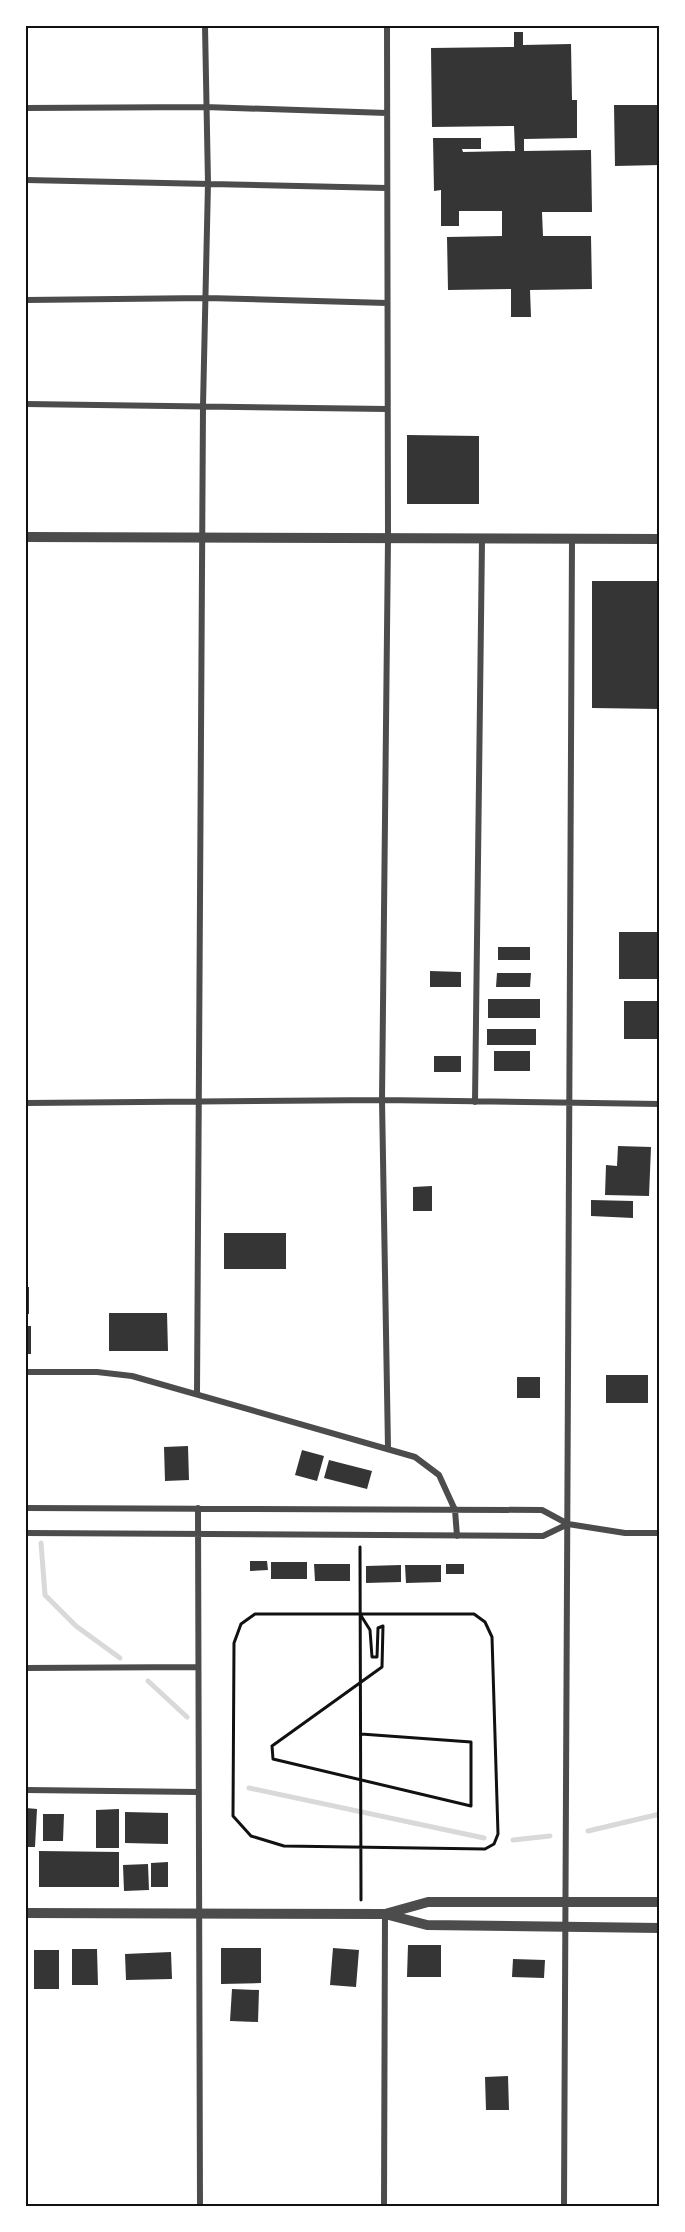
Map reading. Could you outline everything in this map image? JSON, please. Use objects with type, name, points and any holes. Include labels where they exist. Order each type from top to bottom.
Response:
[{"type":"street","points":[[196,1393],[204,536],[203,406],[208,183],[205,26]]},
{"type":"street","points":[[387,26],[387,539],[382,1100],[388,1448]]},
{"type":"street","points":[[26,108],[205,107],[387,113]]},
{"type":"street","points":[[26,180],[387,188]]},
{"type":"street","points":[[26,300],[207,298],[387,303]]},
{"type":"street","points":[[26,404],[387,409]]},
{"type":"street","points":[[26,537],[660,539]]},
{"type":"street","points":[[475,1102],[482,540]]},
{"type":"street","points":[[564,2206],[572,540]]},
{"type":"street","points":[[26,1102],[382,1100],[660,1104]]},
{"type":"street","points":[[26,1372],[97,1372],[132,1376],[415,1457],[439,1475],[455,1510],[457,1536]]},
{"type":"street","points":[[26,1508],[542,1510],[568,1524],[625,1533],[660,1533]]},
{"type":"street","points":[[198,1508],[200,2206]]},
{"type":"street","points":[[26,1533],[543,1536],[568,1524]]},
{"type":"street","points":[[26,1668],[197,1667]]},
{"type":"street","points":[[26,1790],[198,1792]]},
{"type":"street","points":[[385,1914],[429,1902],[660,1902]]},
{"type":"street","points":[[26,1913],[385,1914],[427,1925],[660,1928]]},
{"type":"street","points":[[384,2206],[385,1914]]},
{"type":"path","points":[[360,1535],[361,1914]]},
{"type":"path","points":[[255,1614],[474,1614],[488,1626],[492,1637],[498,1834],[494,1844],[485,1849],[361,1848],[284,1846],[251,1836],[233,1816],[234,1643],[241,1624],[255,1614]]},
{"type":"path","points":[[360,1614],[370,1630],[372,1657],[377,1657],[378,1628],[383,1626],[382,1667],[272,1746],[270,1752],[273,1759],[471,1806],[471,1742],[361,1734]]},
{"type":"building","points":[[514,32],[523,32],[523,45],[571,44],[572,100],[577,100],[577,138],[524,139],[524,151],[591,150],[592,212],[542,212],[543,236],[591,236],[592,289],[530,290],[531,317],[511,317],[511,289],[448,290],[447,237],[502,236],[502,211],[459,211],[459,226],[441,226],[441,190],[434,191],[433,138],[481,138],[481,149],[462,149],[463,152],[515,151],[514,126],[432,127],[431,48],[514,47]]},
{"type":"building","points":[[614,105],[660,105],[660,165],[615,166]]},
{"type":"building","points":[[407,435],[479,436],[479,504],[407,504]]},
{"type":"building","points":[[592,581],[660,581],[660,709],[592,708]]},
{"type":"building","points":[[619,932],[660,932],[660,979],[619,979]]},
{"type":"building","points":[[498,947],[530,947],[530,960],[498,960]]},
{"type":"building","points":[[430,971],[461,972],[461,987],[430,987]]},
{"type":"building","points":[[497,973],[531,973],[530,987],[496,987]]},
{"type":"building","points":[[488,999],[540,999],[540,1018],[488,1018]]},
{"type":"building","points":[[624,1001],[660,1001],[660,1039],[624,1039]]},
{"type":"building","points":[[487,1029],[536,1029],[536,1045],[487,1045]]},
{"type":"building","points":[[494,1051],[530,1051],[530,1071],[494,1071]]},
{"type":"building","points":[[434,1056],[461,1056],[461,1072],[434,1072]]},
{"type":"building","points":[[618,1146],[651,1147],[649,1196],[605,1195],[606,1165],[617,1166]]},
{"type":"building","points":[[432,1186],[432,1211],[413,1211],[413,1187]]},
{"type":"building","points":[[591,1200],[633,1201],[633,1218],[591,1216]]},
{"type":"building","points":[[224,1233],[286,1233],[286,1269],[224,1269]]},
{"type":"building","points":[[26,1287],[29,1287],[29,1314],[26,1314]]},
{"type":"building","points":[[109,1313],[167,1313],[168,1351],[109,1351]]},
{"type":"building","points":[[26,1326],[31,1326],[31,1354],[26,1354]]},
{"type":"building","points":[[606,1375],[648,1375],[648,1403],[606,1403]]},
{"type":"building","points":[[517,1377],[540,1377],[540,1398],[517,1398]]},
{"type":"building","points":[[188,1446],[189,1480],[165,1481],[164,1447]]},
{"type":"building","points":[[302,1450],[324,1456],[317,1481],[295,1475]]},
{"type":"building","points":[[329,1460],[372,1471],[367,1489],[324,1478]]},
{"type":"building","points":[[250,1561],[267,1561],[268,1570],[250,1571]]},
{"type":"building","points":[[271,1562],[307,1562],[307,1579],[271,1579]]},
{"type":"building","points":[[314,1564],[350,1564],[350,1581],[315,1581]]},
{"type":"building","points":[[446,1564],[464,1564],[464,1574],[446,1574]]},
{"type":"building","points":[[401,1565],[401,1582],[366,1583],[366,1566]]},
{"type":"building","points":[[405,1565],[441,1565],[441,1582],[406,1583]]},
{"type":"building","points":[[26,1808],[37,1809],[35,1847],[26,1847]]},
{"type":"building","points":[[119,1809],[119,1848],[96,1848],[96,1810]]},
{"type":"building","points":[[125,1812],[168,1813],[168,1844],[125,1843]]},
{"type":"building","points":[[43,1814],[64,1814],[63,1841],[43,1841]]},
{"type":"building","points":[[39,1851],[119,1852],[119,1887],[39,1887]]},
{"type":"building","points":[[168,1862],[168,1887],[151,1887],[151,1863]]},
{"type":"building","points":[[148,1864],[149,1890],[124,1891],[123,1865]]},
{"type":"building","points":[[408,1945],[441,1945],[441,1977],[407,1977]]},
{"type":"building","points":[[221,1948],[261,1948],[261,1983],[221,1984]]},
{"type":"building","points":[[333,1948],[359,1950],[356,1987],[330,1985]]},
{"type":"building","points":[[72,1949],[97,1949],[98,1985],[72,1985]]},
{"type":"building","points":[[34,1950],[59,1950],[59,1989],[34,1989]]},
{"type":"building","points":[[171,1952],[172,1979],[126,1980],[125,1954]]},
{"type":"building","points":[[513,1959],[545,1960],[544,1978],[512,1977]]},
{"type":"building","points":[[232,1989],[259,1990],[258,2022],[230,2021]]},
{"type":"building","points":[[508,2076],[509,2110],[486,2110],[485,2077]]},
{"type":"waterway","points":[[41,1543],[45,1595],[76,1626],[120,1658]]},
{"type":"waterway","points":[[148,1681],[187,1717]]},
{"type":"waterway","points":[[249,1788],[484,1838]]},
{"type":"waterway","points":[[588,1831],[660,1814]]},
{"type":"waterway","points":[[513,1840],[550,1836]]}]
